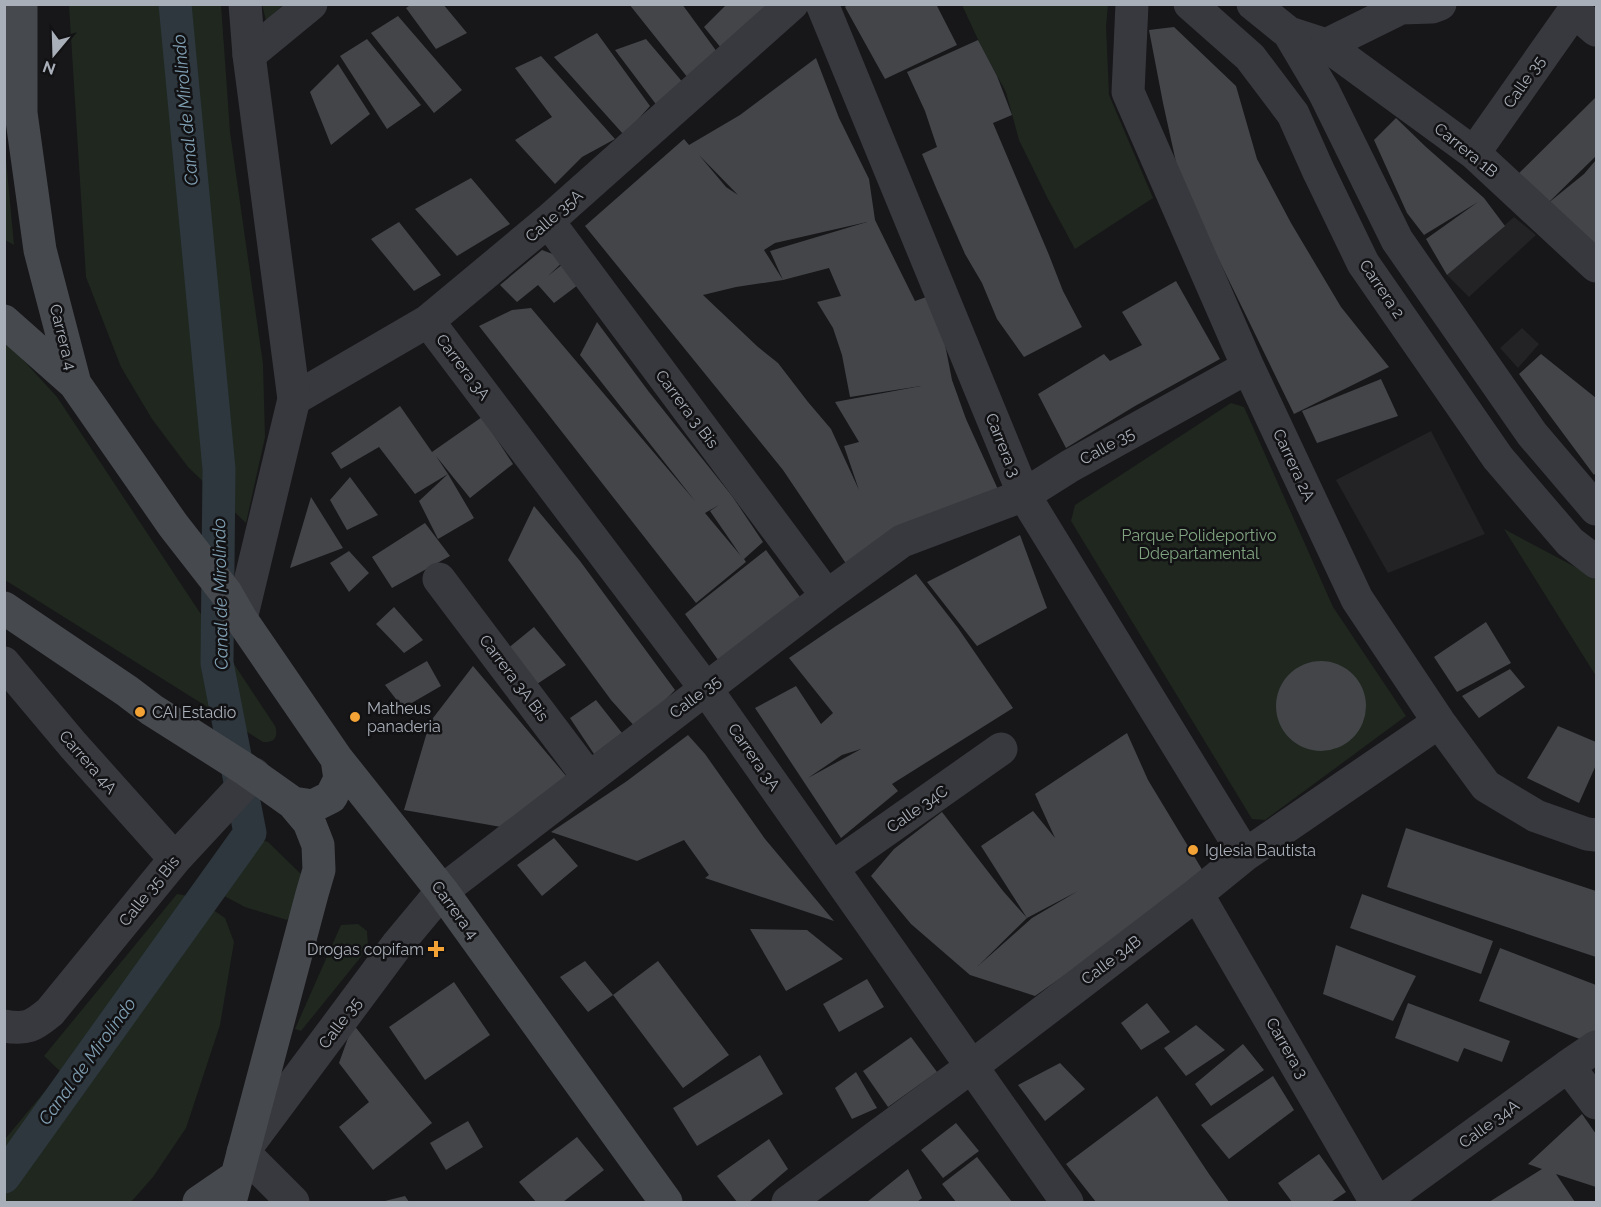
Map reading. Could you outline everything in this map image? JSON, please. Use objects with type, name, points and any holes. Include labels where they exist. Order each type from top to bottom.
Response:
[{"type":"main road","name":"Carrera 4","points":[[21,4],[21,113],[40,250],[75,384],[173,525],[234,606],[337,759],[442,891],[666,1203]]},
{"type":"main road","points":[[4,321],[75,384]]},
{"type":"main road","points":[[4,608],[152,710],[250,771],[293,803],[309,822],[315,837],[318,845],[319,870],[229,1189]]},
{"type":"main road","points":[[293,803],[313,806],[331,797],[340,779],[337,759]]},
{"type":"street","points":[[234,606],[294,399],[249,55],[245,4]]},
{"type":"street","points":[[249,55],[311,4]]},
{"type":"street","name":"Calle 35A","points":[[294,399],[428,321],[548,221],[792,4]]},
{"type":"street","name":"Carrera 3","points":[[822,4],[1024,495],[1245,855]]},
{"type":"street","name":"Carrera 2A","points":[[1132,4],[1128,92],[1248,367],[1357,600],[1439,722],[1486,786],[1536,816],[1596,835]]},
{"type":"street","name":"Carrera 2","points":[[1190,4],[1250,57],[1293,114],[1363,263],[1498,458],[1570,542],[1596,561]]},
{"type":"street","points":[[1253,4],[1289,33],[1324,92],[1397,240],[1532,434],[1596,509]]},
{"type":"street","points":[[1326,45],[1401,8],[1432,7],[1440,4]]},
{"type":"street","name":"Calle 35","points":[[1474,153],[1585,20]]},
{"type":"street","name":"Carrera 1B","points":[[1289,33],[1326,45],[1474,153],[1596,266]]},
{"type":"street","name":"Carrera 3 Bis","points":[[548,221],[827,597]]},
{"type":"street","name":"Carrera 3A","points":[[428,321],[706,688],[1067,1203]]},
{"type":"street","name":"Calle 35","points":[[229,1189],[397,945],[442,891],[902,541],[1024,495],[1070,466],[1248,367]]},
{"type":"street","name":"Carrera 3A Bis","points":[[439,579],[589,778]]},
{"type":"street","name":"Carrera 4A","points":[[4,663],[72,745],[174,859]]},
{"type":"street","name":"Calle 34B","points":[[788,1203],[971,1067],[1245,855],[1439,722]]},
{"type":"street","name":"Calle 34C","points":[[832,868],[1001,749]]},
{"type":"street","name":"Calle 35 Bis","points":[[4,1026],[17,1028],[34,1025],[50,1012],[174,859],[250,771]]},
{"type":"street","name":"Carrera 3","points":[[1197,894],[1376,1203]]},
{"type":"street","name":"Calle 34A","points":[[1382,1203],[1568,1065],[1596,1047]]},
{"type":"street","points":[[1568,1065],[1596,1103]]},
{"type":"street","points":[[229,1189],[293,1203]]},
{"type":"shaded area","points":[[1514,217],[1536,235],[1469,297],[1447,275]]},
{"type":"shaded area","points":[[1522,328],[1539,344],[1518,368],[1500,348]]},
{"type":"shaded area","points":[[1431,431],[1485,534],[1388,573],[1336,480]]},
{"type":"green space","points":[[262,4],[283,5],[266,21]]},
{"type":"green space","points":[[69,5],[221,5],[230,132],[263,364],[265,437],[246,523],[188,467],[152,419],[121,367],[86,277]]},
{"type":"green space","points":[[962,5],[1108,5],[1106,26],[1109,95],[1153,198],[1075,249],[1019,140],[1006,92]]},
{"type":"green space","points":[[5,149],[14,245],[5,240]]},
{"type":"green space","points":[[4,339],[57,397],[275,726],[276,736],[273,740],[263,742],[5,580]]},
{"type":"green space","name":"Parque Polideportivo Ddepartamental","points":[[1231,403],[1244,407],[1333,607],[1406,716],[1265,820],[1252,819],[1071,521],[1075,505]]},
{"type":"green space","points":[[1504,529],[1596,578],[1596,676]]},
{"type":"green space","points":[[242,834],[268,842],[303,876],[302,899],[287,920],[245,907],[198,882],[227,865]]},
{"type":"green space","points":[[177,894],[194,897],[225,918],[234,942],[220,1025],[186,1128],[153,1177],[131,1202],[5,1202],[5,1139],[61,1072],[44,1056]]},
{"type":"green space","points":[[358,924],[367,931],[368,945],[301,1031],[295,1029],[341,925]]},
{"type":"building","points":[[412,4],[443,4],[467,33],[436,49],[406,8]]},
{"type":"building","points":[[629,4],[682,4],[720,56],[688,78]]},
{"type":"building","points":[[727,4],[778,4],[726,54],[704,27]]},
{"type":"building","points":[[848,4],[936,4],[957,45],[885,79],[845,7]]},
{"type":"building","points":[[398,16],[462,90],[434,113],[371,33]]},
{"type":"building","points":[[1174,27],[1236,86],[1257,159],[1291,223],[1341,307],[1389,367],[1294,414],[1181,185],[1149,30]]},
{"type":"building","points":[[597,33],[650,106],[624,135],[554,57]]},
{"type":"building","points":[[367,39],[421,105],[387,129],[340,56]]},
{"type":"building","points":[[646,39],[685,85],[658,107],[615,50]]},
{"type":"building","points":[[978,40],[997,76],[1012,115],[993,123],[1063,291],[1082,327],[1024,357],[997,319],[982,283],[965,254],[922,154],[937,147],[925,111],[907,72]]},
{"type":"building","points":[[541,56],[615,139],[582,157],[555,184],[515,140],[552,117],[515,68]]},
{"type":"building","points":[[816,58],[839,118],[869,179],[875,220],[915,301],[932,295],[941,324],[952,380],[966,419],[1001,496],[851,571],[783,470],[585,226],[684,139],[689,145],[740,115]],"holes":[[[699,155],[738,195],[726,187]],[[867,222],[770,251],[783,280],[764,250],[775,243]],[[829,268],[841,296],[817,302],[833,328],[842,355],[850,397],[921,386],[835,402],[859,442],[844,446],[859,490],[831,429],[778,363],[703,295],[783,280]]]},
{"type":"building","points":[[338,64],[370,114],[331,145],[310,92]]},
{"type":"building","points":[[1596,97],[1596,156],[1547,204],[1584,174],[1596,160],[1596,254],[1513,179]]},
{"type":"building","points":[[1396,118],[1484,198],[1505,226],[1447,275],[1426,239],[1478,202],[1424,235],[1407,213],[1374,140]]},
{"type":"building","points":[[471,178],[510,224],[457,256],[415,209]]},
{"type":"building","points":[[399,222],[441,275],[414,291],[371,239]]},
{"type":"building","points":[[542,250],[566,259],[548,276],[564,263],[582,282],[554,303],[538,285],[517,302],[500,285]]},
{"type":"building","points":[[1176,281],[1220,359],[1135,406],[1066,448],[1038,394],[1104,354],[1110,361],[1142,345],[1122,312]]},
{"type":"building","points":[[531,308],[695,501],[580,355],[597,322],[649,392],[732,496],[763,542],[744,559],[746,562],[696,603],[479,326],[512,310]],"holes":[[[719,505],[710,511],[741,556],[705,513]]]},
{"type":"building","points":[[1541,354],[1596,398],[1596,472],[1594,475],[1519,374]]},
{"type":"building","points":[[1381,379],[1398,416],[1317,443],[1302,411]]},
{"type":"building","points":[[400,406],[432,452],[482,417],[513,464],[470,498],[436,456],[448,474],[415,494],[379,447],[341,469],[331,453]]},
{"type":"building","points":[[448,474],[474,518],[438,539],[419,501]]},
{"type":"building","points":[[350,477],[378,515],[347,530],[330,500]]},
{"type":"building","points":[[311,497],[343,548],[290,568]]},
{"type":"building","points":[[534,506],[580,561],[675,690],[637,729],[611,700],[508,560]]},
{"type":"building","points":[[425,523],[450,556],[392,588],[372,557]]},
{"type":"building","points":[[1020,535],[1047,608],[977,646],[927,582]]},
{"type":"building","points":[[766,550],[803,601],[721,664],[685,614]]},
{"type":"building","points":[[349,551],[369,573],[349,592],[330,563]]},
{"type":"building","points":[[916,574],[958,628],[1013,708],[892,784],[898,791],[841,838],[755,708],[796,686],[821,724],[833,713],[789,658]],"holes":[[[861,749],[808,778],[842,755]]]},
{"type":"building","points":[[394,607],[423,640],[404,653],[376,624]]},
{"type":"building","points":[[1486,622],[1511,663],[1457,692],[1434,657]]},
{"type":"building","points":[[534,627],[566,665],[537,684],[506,650]]},
{"type":"building","points":[[427,661],[441,686],[403,708],[385,685]]},
{"type":"building","points":[[1312,661],[1330,661],[1346,668],[1359,681],[1366,697],[1366,715],[1359,731],[1346,744],[1330,751],[1312,751],[1296,744],[1283,731],[1276,715],[1276,697],[1283,681],[1296,668]]},
{"type":"building","points":[[473,666],[567,777],[507,828],[404,810],[430,722]]},
{"type":"building","points":[[1510,669],[1525,687],[1479,718],[1462,696]]},
{"type":"building","points":[[596,700],[622,733],[594,754],[570,718]]},
{"type":"building","points":[[1558,726],[1596,742],[1596,765],[1579,803],[1527,778]]},
{"type":"building","points":[[1127,733],[1148,780],[1206,876],[1035,996],[970,975],[911,924],[871,876],[894,849],[942,812],[1003,891],[1027,918],[981,846],[1033,811],[1055,838],[1035,794]],"holes":[[[1078,891],[1032,918],[978,966],[1027,918]]]},
{"type":"building","points":[[688,735],[705,754],[765,839],[834,921],[705,878],[709,875],[684,840],[637,861],[551,832],[627,781]]},
{"type":"building","points":[[1406,828],[1596,891],[1596,957],[1387,887]]},
{"type":"building","points":[[554,838],[578,866],[542,896],[517,865]]},
{"type":"building","points":[[1362,894],[1493,941],[1481,974],[1350,928]]},
{"type":"building","points":[[750,929],[807,930],[843,959],[786,991]]},
{"type":"building","points":[[1336,945],[1416,976],[1393,1021],[1323,994]]},
{"type":"building","points":[[1500,948],[1596,985],[1596,1035],[1593,1044],[1479,1001]]},
{"type":"building","points":[[585,961],[613,995],[588,1012],[560,977]]},
{"type":"building","points":[[658,961],[729,1055],[683,1088],[613,995]]},
{"type":"building","points":[[867,979],[884,1007],[839,1032],[823,1004]]},
{"type":"building","points":[[454,982],[490,1035],[425,1080],[389,1027]]},
{"type":"building","points":[[1147,1003],[1170,1032],[1141,1050],[1121,1023]]},
{"type":"building","points":[[1408,1003],[1510,1041],[1502,1062],[1464,1048],[1458,1062],[1395,1038]]},
{"type":"building","points":[[353,1024],[432,1123],[373,1170],[339,1127],[369,1102],[339,1063]]},
{"type":"building","points":[[1196,1025],[1225,1050],[1186,1076],[1164,1048]]},
{"type":"building","points":[[911,1037],[937,1072],[888,1107],[863,1071]]},
{"type":"building","points":[[1243,1044],[1264,1070],[1211,1106],[1195,1084]]},
{"type":"building","points":[[760,1055],[783,1094],[697,1146],[673,1108]]},
{"type":"building","points":[[1060,1063],[1085,1089],[1045,1121],[1018,1085]]},
{"type":"building","points":[[856,1072],[877,1108],[852,1119],[835,1088]]},
{"type":"building","points":[[1273,1076],[1294,1110],[1229,1159],[1201,1125]]},
{"type":"building","points":[[1157,1096],[1229,1202],[1096,1202],[1066,1164]]},
{"type":"building","points":[[1582,1114],[1596,1134],[1596,1187],[1556,1174],[1575,1202],[1489,1202],[1542,1169],[1528,1164]]},
{"type":"building","points":[[468,1121],[483,1147],[446,1170],[430,1143]]},
{"type":"building","points":[[956,1123],[979,1151],[943,1178],[921,1150]]},
{"type":"building","points":[[577,1137],[604,1170],[563,1202],[536,1202],[519,1182]]},
{"type":"building","points":[[769,1139],[788,1169],[749,1202],[737,1202],[717,1176]]},
{"type":"building","points":[[1319,1154],[1346,1192],[1331,1202],[1292,1202],[1278,1183]]},
{"type":"building","points":[[977,1157],[1012,1202],[956,1202],[942,1184]]},
{"type":"building","points":[[908,1169],[922,1198],[917,1202],[867,1202]]},
{"type":"building","points":[[405,1196],[409,1202],[381,1202]]},
{"type":"waterway","name":"Canal de Mirolindo","points":[[4,1177],[250,833],[217,663],[219,469],[175,4]]},
{"type":"place","name":"CAI Estadio","points":[[140,712]]},
{"type":"place","name":"Matheus panaderia","points":[[355,717]]},
{"type":"place","name":"Iglesia Bautista","points":[[1193,850]]},
{"type":"place","name":"Drogas copifam","points":[[436,949]]}]
